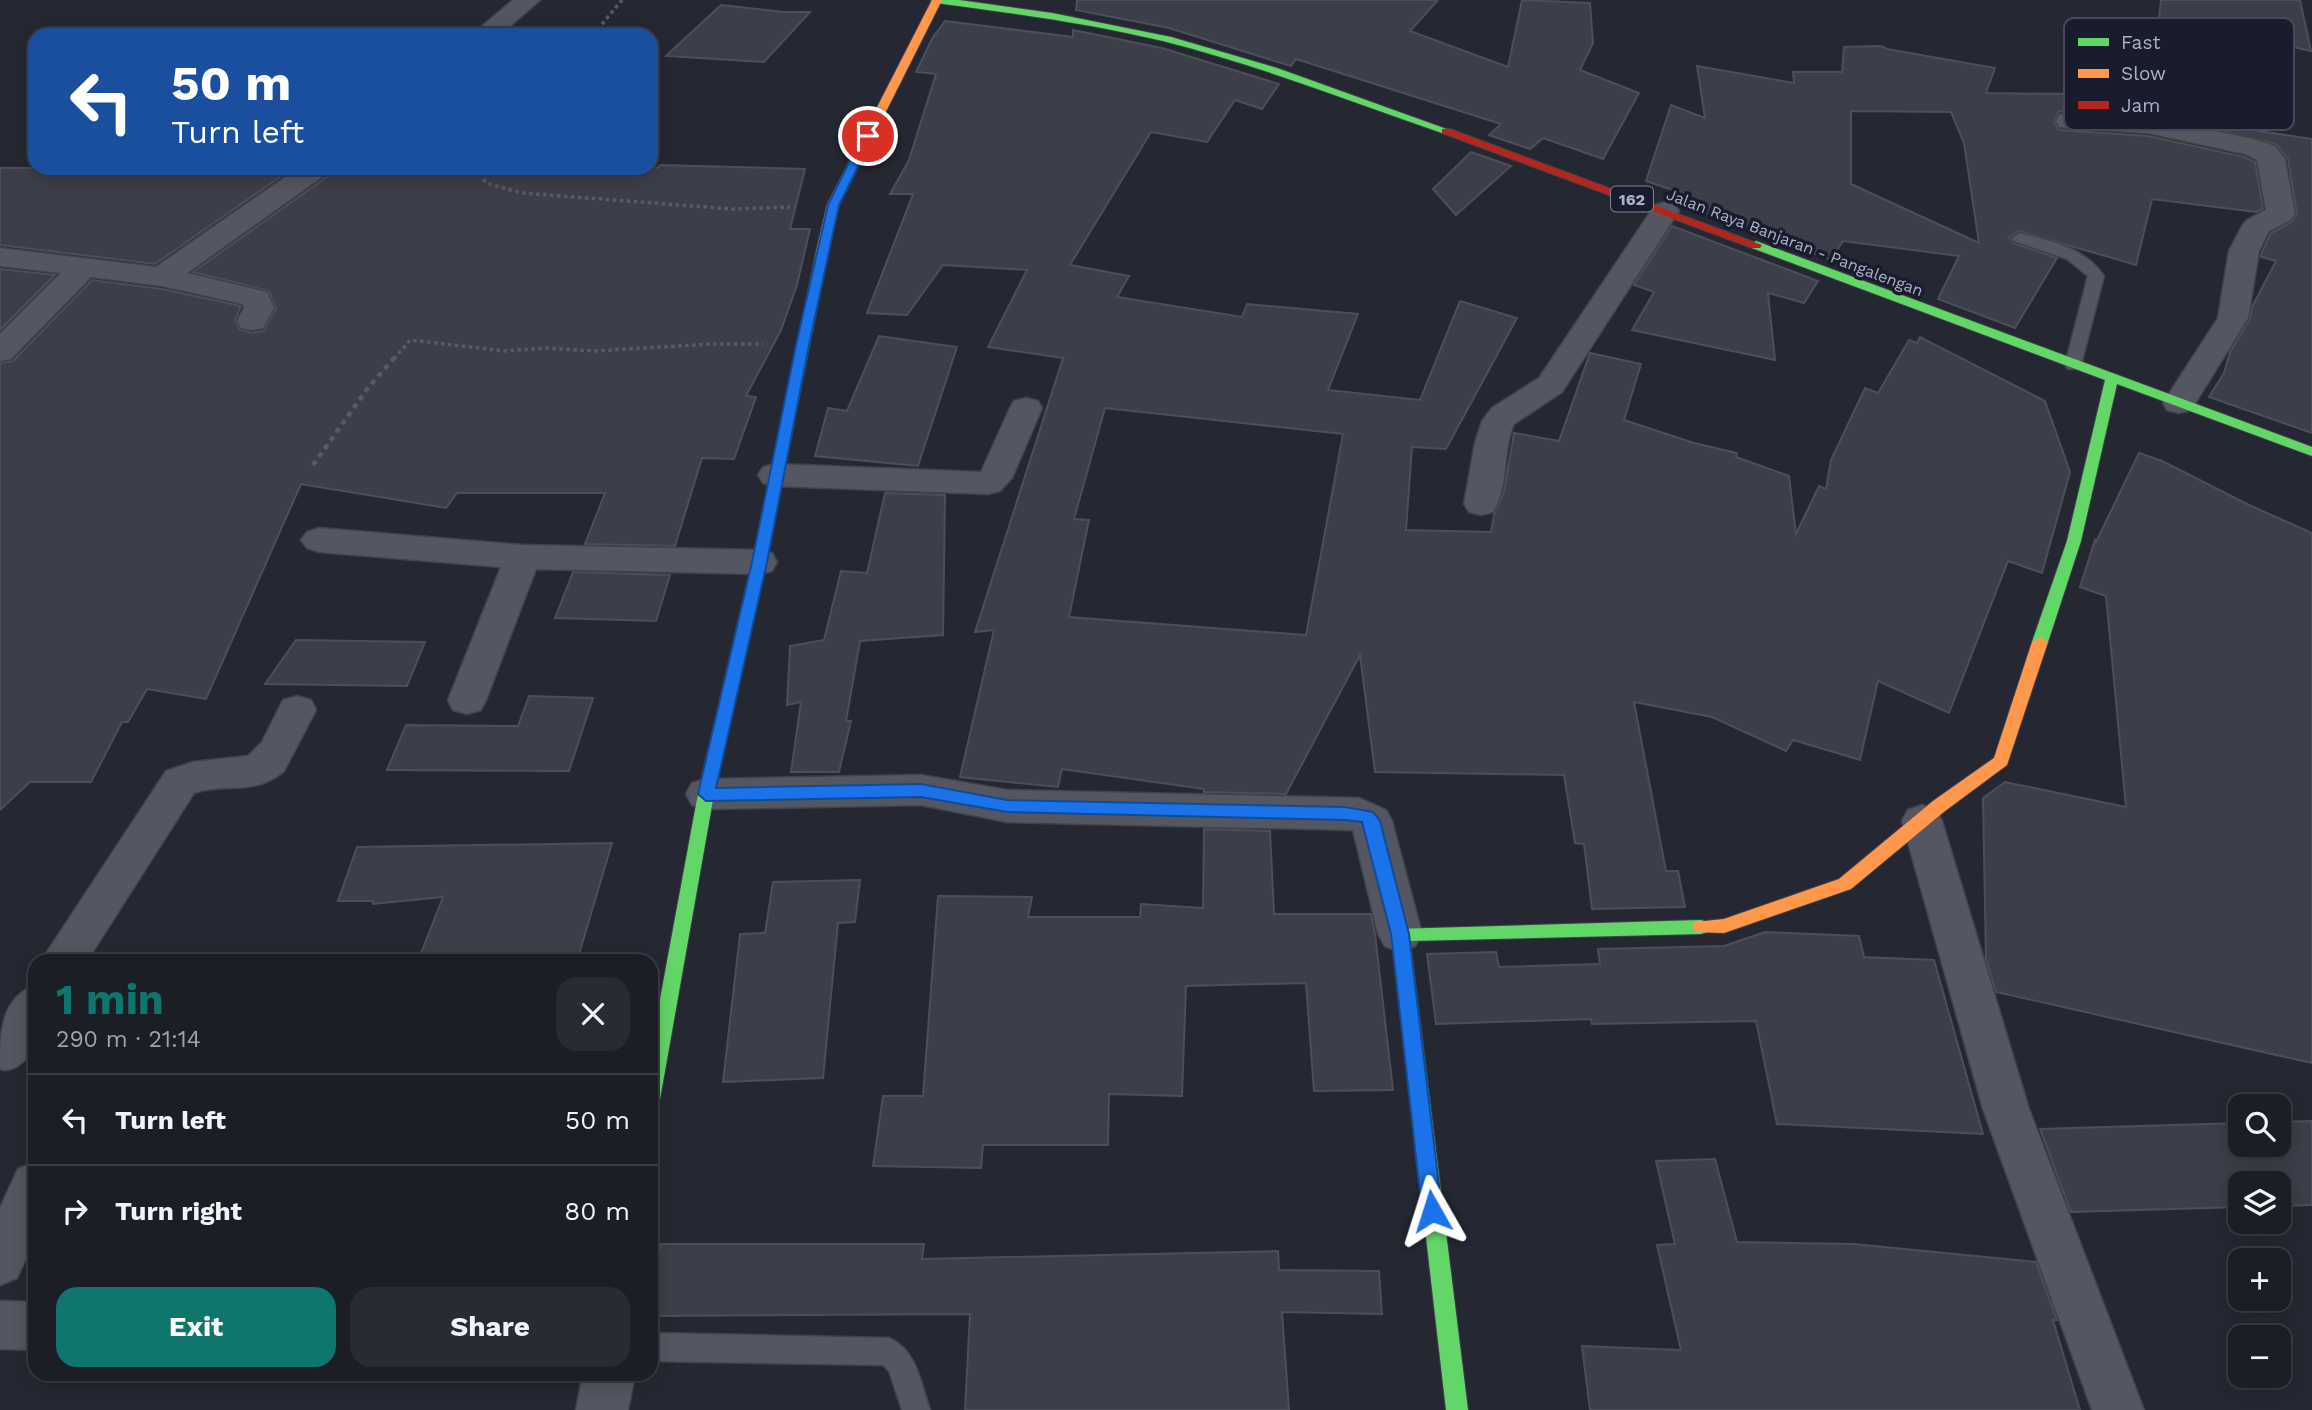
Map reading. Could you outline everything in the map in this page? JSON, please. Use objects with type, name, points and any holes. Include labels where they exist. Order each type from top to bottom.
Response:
[{"type":"street","points":[[494,28],[528,0]]},
{"type":"street","points":[[658,1031],[706,794],[759,562],[802,345],[834,205],[936,0]]},
{"type":"street","name":"Jalan Raya Banjaran - Pangalengan","points":[[936,0],[1045,14],[1168,38],[1212,51],[1544,166],[2312,452]]},
{"type":"street","points":[[2171,130],[2265,152],[2271,159],[2281,214],[2257,226],[2244,251],[2233,318],[2179,403]]},
{"type":"street","points":[[162,277],[306,175]]},
{"type":"street","points":[[1481,504],[1495,427],[1502,416],[1537,398],[1551,386],[1665,211]]},
{"type":"street","points":[[0,257],[162,277],[256,298],[259,308],[253,321]]},
{"type":"street","points":[[0,352],[82,269]]},
{"type":"street","points":[[1400,934],[1724,926],[1844,884],[2001,761],[2074,541],[2112,379]]},
{"type":"street","points":[[775,475],[988,483],[995,478],[1026,408]]},
{"type":"street","points":[[318,540],[523,558],[759,562]]},
{"type":"street","points":[[467,699],[523,558]]},
{"type":"street","points":[[68,954],[180,782],[193,776],[246,775],[261,769],[271,761],[297,710]]},
{"type":"street","points":[[706,794],[921,790],[1007,806],[1359,814],[1372,821],[1400,934],[1457,1410]]},
{"type":"street","points":[[1922,821],[2006,1109],[2118,1410]]},
{"type":"street","points":[[13,1050],[28,1019]]},
{"type":"street","points":[[0,1262],[28,1200]]},
{"type":"street","points":[[0,1325],[28,1326]]},
{"type":"street","points":[[602,1410],[608,1381]]},
{"type":"lane","points":[[2020,239],[2074,257],[2091,266],[2096,276],[2074,365]]},
{"type":"lane","points":[[658,1347],[889,1352],[900,1363],[916,1410]]},
{"type":"path","points":[[599,28],[622,0]]},
{"type":"path","points":[[480,175],[486,183],[522,193],[591,200],[732,209],[834,205]]},
{"type":"path","points":[[313,465],[368,388],[410,340],[518,351],[544,348],[595,351],[711,344],[802,345]]},
{"type":"building","points":[[1077,0],[1438,0],[1410,31],[1508,67],[1522,0],[1590,3],[1593,43],[1580,70],[1639,93],[1603,159],[1543,138],[1530,149],[1489,135],[1501,124],[1296,59],[1291,66],[1169,28],[1076,10]]},
{"type":"building","points":[[2161,0],[2300,0],[2311,51],[2294,47],[2294,18],[2159,18]]},
{"type":"building","points":[[721,5],[783,12],[810,12],[764,62],[666,56]]},
{"type":"building","points":[[945,21],[1073,37],[1073,30],[1162,48],[1279,84],[1262,109],[1235,100],[1207,142],[1151,132],[1070,265],[1129,276],[1117,297],[1242,317],[1247,304],[1358,314],[1328,390],[1420,400],[1460,301],[1517,318],[1446,449],[1412,447],[1406,530],[1491,532],[1494,515],[1504,492],[1514,433],[1559,441],[1590,353],[1641,364],[1624,420],[1694,443],[1737,453],[1736,457],[1789,476],[1796,534],[1819,486],[1826,489],[1831,460],[1865,388],[1878,393],[1909,340],[1917,343],[1920,337],[2045,401],[2070,472],[2042,573],[2008,561],[1949,713],[1878,681],[1860,760],[1793,740],[1786,751],[1712,717],[1634,702],[1666,871],[1678,871],[1685,907],[1592,909],[1584,844],[1575,843],[1564,775],[1375,772],[1360,655],[1286,794],[1204,792],[1204,789],[1062,769],[1058,787],[960,777],[994,630],[975,632],[1063,358],[988,347],[1027,270],[943,265],[907,315],[867,313],[913,194],[890,194],[909,160],[936,74],[916,72],[933,37]],"holes":[[[1105,408],[1343,434],[1306,635],[1069,617],[1089,520],[1074,519]]]},
{"type":"building","points":[[1881,46],[1995,68],[1986,93],[2064,94],[2064,111],[2058,112],[2054,122],[2059,130],[2148,136],[2244,157],[2255,162],[2263,209],[2256,212],[2152,199],[2136,265],[2019,231],[2009,237],[2013,243],[2057,258],[2015,328],[1938,299],[1959,256],[1843,241],[1831,260],[1684,205],[1691,196],[1646,181],[1671,105],[1705,118],[1697,66],[1794,83],[1793,72],[1842,72],[1844,47]],"holes":[[[1851,111],[1951,112],[1964,143],[1979,243],[1851,184]]]},
{"type":"building","points":[[2217,130],[2258,130],[2312,139],[2312,433],[2209,397],[2224,373],[2230,352],[2250,319],[2252,307],[2276,261],[2261,257],[2271,233],[2292,222],[2297,215],[2288,159],[2276,144]]},
{"type":"building","points":[[1471,152],[1511,166],[1456,215],[1433,189]]},
{"type":"building","points":[[660,165],[805,169],[790,229],[810,229],[797,285],[781,330],[746,396],[756,397],[734,459],[702,458],[675,546],[585,544],[605,493],[457,493],[446,508],[301,484],[206,699],[147,689],[128,722],[122,722],[91,782],[30,782],[0,810],[0,363],[13,361],[92,280],[162,289],[241,306],[235,320],[239,329],[252,333],[263,331],[276,309],[269,291],[193,272],[329,175],[658,175]]},
{"type":"building","points":[[0,168],[28,168],[28,175],[283,175],[155,264],[0,245]]},
{"type":"building","points":[[1672,226],[1818,281],[1804,303],[1768,293],[1775,360],[1632,330],[1654,292],[1634,285]]},
{"type":"building","points":[[0,269],[55,275],[0,330]]},
{"type":"building","points":[[879,336],[957,347],[918,466],[815,456],[828,408],[847,411]]},
{"type":"building","points":[[2139,453],[2162,461],[2312,533],[2312,1063],[1996,992],[1986,959],[1983,798],[2005,782],[2126,807],[2106,596],[2080,587],[2095,540],[2096,542]]},
{"type":"building","points":[[885,493],[945,495],[943,635],[860,641],[846,721],[851,721],[839,772],[791,772],[801,702],[787,705],[790,646],[824,640],[841,571],[867,573]]},
{"type":"building","points":[[573,572],[670,575],[656,621],[555,618]]},
{"type":"building","points":[[296,640],[425,642],[407,686],[265,684]]},
{"type":"building","points":[[529,696],[593,698],[569,771],[387,770],[406,725],[518,726]]},
{"type":"building","points":[[1204,829],[1270,831],[1274,914],[1371,914],[1393,1090],[1314,1091],[1306,983],[1186,986],[1182,1096],[1109,1094],[1108,1145],[983,1145],[981,1168],[873,1166],[883,1096],[923,1096],[938,896],[1032,897],[1028,917],[1140,917],[1141,904],[1203,908]]},
{"type":"building","points":[[612,843],[579,954],[421,954],[443,897],[373,904],[373,901],[338,901],[357,847]]},
{"type":"building","points":[[860,880],[855,922],[838,923],[823,1078],[723,1082],[740,934],[765,933],[773,882]]},
{"type":"building","points":[[1765,932],[1859,936],[1864,957],[1934,960],[1983,1134],[1777,1124],[1756,1021],[1592,1024],[1591,1019],[1436,1024],[1427,954],[1496,952],[1499,967],[1600,964],[1598,949],[1724,946]]},
{"type":"building","points":[[2312,1121],[2312,1205],[2291,1206],[2291,1171],[2228,1171],[2228,1207],[2071,1212],[2040,1129],[2228,1123],[2228,1157],[2291,1157],[2291,1122]]},
{"type":"building","points":[[1715,1159],[1737,1242],[1854,1244],[2036,1262],[2057,1320],[2053,1320],[2080,1410],[1590,1410],[1582,1346],[1681,1350],[1657,1245],[1675,1244],[1656,1161]]},
{"type":"building","points":[[661,1244],[924,1244],[922,1259],[1278,1251],[1279,1270],[1379,1271],[1382,1314],[1282,1312],[1289,1410],[965,1410],[970,1314],[658,1316],[658,1260]]},
{"type":"traffic: fast","points":[[936,0],[1081,21],[1167,39],[1273,70],[1446,131]]},
{"type":"traffic: fast","points":[[1756,245],[2312,452]]},
{"type":"traffic: fast","points":[[658,1060],[706,794],[759,562],[823,248]]},
{"type":"traffic: fast","points":[[2040,642],[2074,541],[2112,379]]},
{"type":"traffic: fast","points":[[1457,1410],[1400,934],[1701,927]]},
{"type":"traffic: slow","points":[[823,248],[833,205],[937,0]]},
{"type":"traffic: slow","points":[[1701,927],[1724,926],[1845,884],[1939,806],[2001,761],[2040,642]]},
{"type":"traffic: jam","points":[[1446,131],[1756,245]]},
{"type":"route","points":[[868,136],[834,205],[802,345],[759,562],[706,794],[921,790],[1007,806],[1345,813],[1367,817],[1372,821],[1400,934],[1432,1211]]}]
